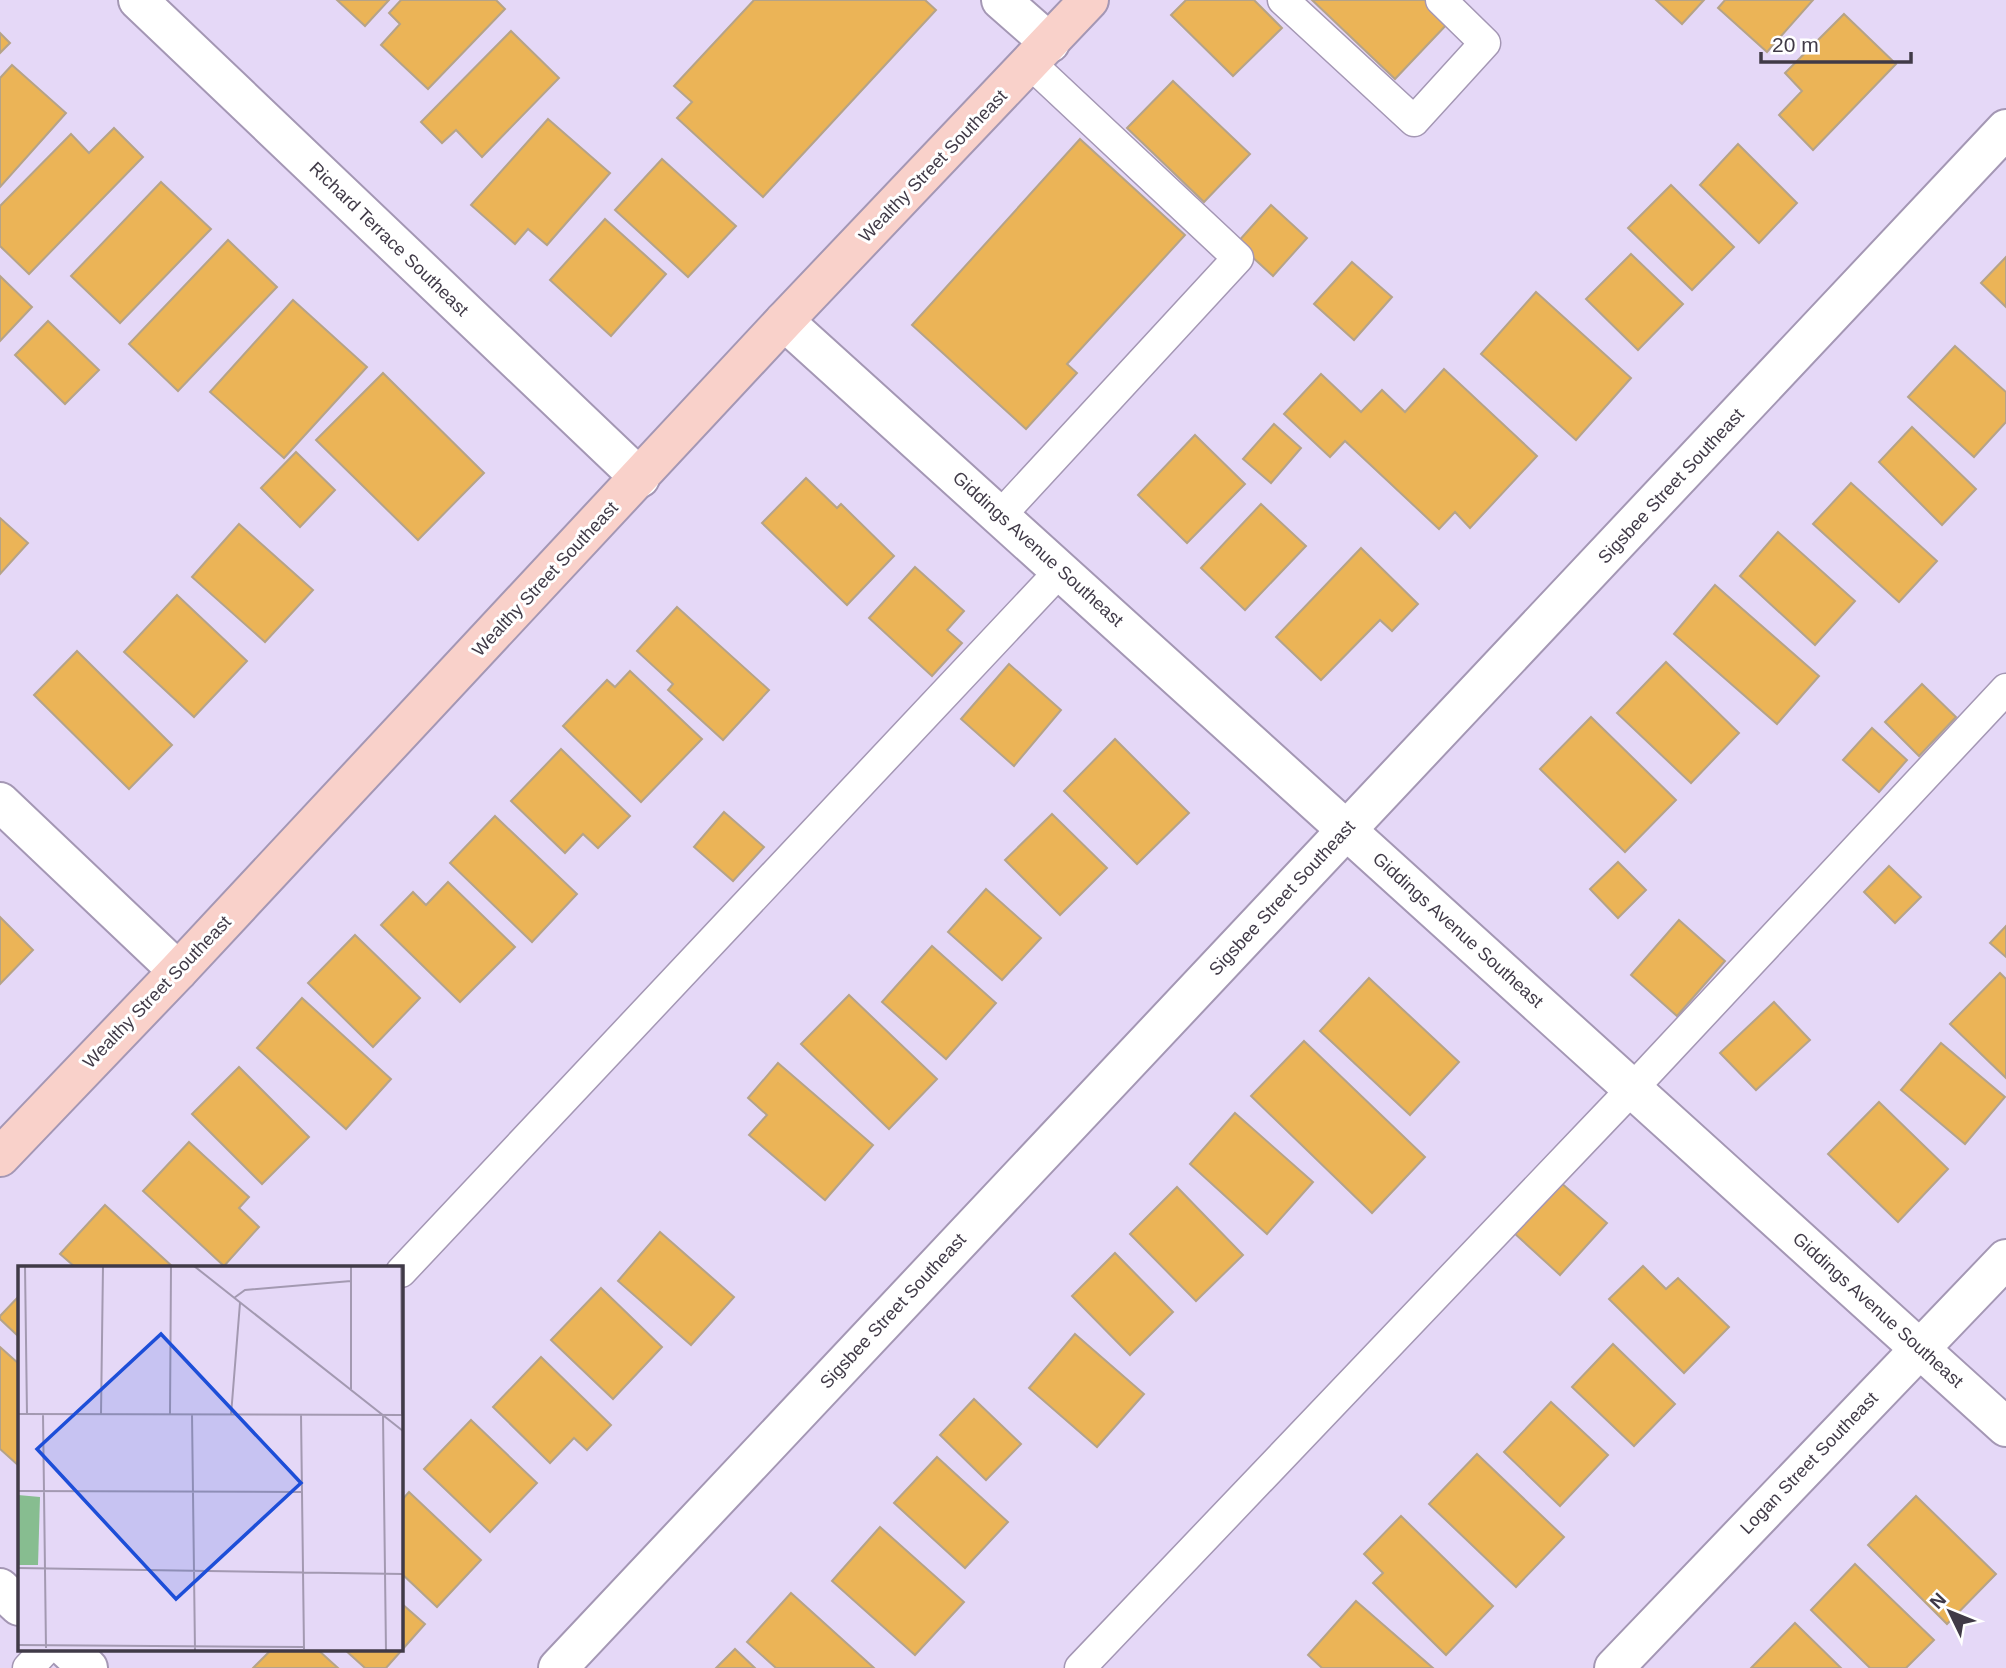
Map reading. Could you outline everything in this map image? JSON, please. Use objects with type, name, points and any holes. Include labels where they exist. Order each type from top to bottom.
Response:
[{"type":"main road","name":"Wealthy Street Southeast","points":[[0,1157],[178,971],[784,321],[1089,0]]},
{"type":"street","name":"Richard Terrace Southeast","points":[[138,0],[640,478]]},
{"type":"street","points":[[1001,0],[1040,53]]},
{"type":"street","name":"Sigsbee Street Southeast","points":[[558,1668],[2006,129]]},
{"type":"street","name":"Giddings Avenue Southeast","points":[[784,321],[2006,1427]]},
{"type":"street","points":[[0,802],[178,971]]},
{"type":"street","name":"Logan Street Southeast","points":[[1614,1668],[2006,1259]]},
{"type":"street","points":[[0,1588],[18,1605]]},
{"type":"street","points":[[68,1650],[88,1668]]},
{"type":"lane","points":[[1283,0],[1414,121],[1485,43],[1441,0]]},
{"type":"lane","points":[[1000,516],[1238,258],[1040,53]]},
{"type":"lane","points":[[402,1271],[1061,570]]},
{"type":"lane","points":[[1080,1668],[1633,1088],[2006,690]]},
{"type":"lane","points":[[28,1668],[45,1650]]},
{"type":"building","points":[[337,0],[389,0],[365,26]]},
{"type":"building","points":[[401,0],[496,0],[505,9],[428,89],[381,45],[400,24],[389,13]]},
{"type":"building","points":[[754,0],[925,0],[936,10],[763,197],[677,118],[692,102],[674,86]]},
{"type":"building","points":[[1186,0],[1254,0],[1282,28],[1233,76],[1171,15]]},
{"type":"building","points":[[1312,0],[1427,0],[1450,21],[1395,79]]},
{"type":"building","points":[[1656,0],[1704,0],[1682,24]]},
{"type":"building","points":[[1725,0],[1813,0],[1767,52],[1718,8]]},
{"type":"building","points":[[1844,14],[1896,64],[1813,150],[1779,115],[1802,91],[1785,73]]},
{"type":"building","points":[[511,31],[559,78],[482,157],[456,130],[442,143],[421,122]]},
{"type":"building","points":[[0,33],[10,43],[0,53]]},
{"type":"building","points":[[12,65],[66,113],[0,187],[0,78]]},
{"type":"building","points":[[1173,81],[1250,154],[1204,202],[1127,128]]},
{"type":"building","points":[[548,119],[610,173],[547,245],[528,229],[515,244],[471,205]]},
{"type":"building","points":[[114,128],[143,157],[29,274],[0,246],[0,206],[71,134],[89,153]]},
{"type":"building","points":[[1080,139],[1185,235],[1067,364],[1077,373],[1026,429],[912,325]]},
{"type":"building","points":[[1738,144],[1797,203],[1759,243],[1700,185]]},
{"type":"building","points":[[662,159],[736,226],[688,277],[615,210]]},
{"type":"building","points":[[161,182],[211,229],[120,323],[71,276]]},
{"type":"building","points":[[1671,185],[1734,247],[1692,290],[1628,228]]},
{"type":"building","points":[[1271,205],[1307,238],[1273,276],[1237,243]]},
{"type":"building","points":[[605,219],[666,274],[611,336],[550,280]]},
{"type":"building","points":[[228,240],[277,287],[178,391],[129,344]]},
{"type":"building","points":[[1631,254],[1683,304],[1638,350],[1586,299]]},
{"type":"building","points":[[2006,257],[2006,307],[1981,283]]},
{"type":"building","points":[[1352,262],[1392,297],[1354,340],[1314,304]]},
{"type":"building","points":[[0,276],[32,307],[0,341]]},
{"type":"building","points":[[1536,292],[1631,378],[1576,440],[1481,354]]},
{"type":"building","points":[[293,300],[367,367],[284,458],[210,392]]},
{"type":"building","points":[[48,321],[99,370],[65,404],[15,355]]},
{"type":"building","points":[[1955,346],[2006,392],[2006,422],[1974,457],[1908,397]]},
{"type":"building","points":[[1444,369],[1537,456],[1470,528],[1455,512],[1439,529],[1345,441],[1330,457],[1284,414],[1321,374],[1361,412],[1382,390],[1405,412]]},
{"type":"building","points":[[383,373],[484,473],[418,540],[316,440]]},
{"type":"building","points":[[1274,424],[1301,448],[1271,483],[1243,459]]},
{"type":"building","points":[[1912,427],[1976,489],[1942,525],[1879,462]]},
{"type":"building","points":[[1195,435],[1245,484],[1187,543],[1138,495]]},
{"type":"building","points":[[296,452],[335,490],[300,527],[261,488]]},
{"type":"building","points":[[806,478],[837,508],[841,504],[894,556],[847,605],[762,523]]},
{"type":"building","points":[[1851,483],[1937,561],[1899,602],[1813,524]]},
{"type":"building","points":[[1261,504],[1306,546],[1245,610],[1201,568]]},
{"type":"building","points":[[0,518],[28,543],[0,574]]},
{"type":"building","points":[[239,524],[313,590],[265,642],[192,577]]},
{"type":"building","points":[[1778,532],[1855,601],[1815,645],[1740,576]]},
{"type":"building","points":[[1361,548],[1418,604],[1392,631],[1380,620],[1321,680],[1276,637]]},
{"type":"building","points":[[915,567],[964,611],[947,630],[962,643],[932,676],[869,618]]},
{"type":"building","points":[[1715,585],[1819,676],[1777,724],[1674,634]]},
{"type":"building","points":[[177,595],[247,661],[194,717],[124,652]]},
{"type":"building","points":[[677,607],[769,690],[723,740],[668,690],[673,684],[637,651]]},
{"type":"building","points":[[77,651],[172,745],[129,789],[34,695]]},
{"type":"building","points":[[1666,662],[1739,733],[1691,783],[1617,713]]},
{"type":"building","points":[[1009,664],[1061,710],[1014,766],[961,719]]},
{"type":"building","points":[[630,671],[702,739],[641,802],[563,726],[607,680],[615,687]]},
{"type":"building","points":[[1922,684],[1956,717],[1919,756],[1885,722]]},
{"type":"building","points":[[1591,717],[1676,800],[1625,852],[1540,769]]},
{"type":"building","points":[[1872,728],[1907,760],[1879,792],[1843,760]]},
{"type":"building","points":[[1115,739],[1189,813],[1137,864],[1064,791]]},
{"type":"building","points":[[561,749],[630,816],[598,848],[583,834],[565,853],[511,801]]},
{"type":"building","points":[[724,812],[764,847],[733,881],[694,847]]},
{"type":"building","points":[[1052,814],[1107,868],[1060,915],[1005,860]]},
{"type":"building","points":[[495,816],[577,894],[532,942],[450,863]]},
{"type":"building","points":[[1618,862],[1646,890],[1618,918],[1590,889]]},
{"type":"building","points":[[1889,866],[1921,897],[1895,923],[1864,892]]},
{"type":"building","points":[[448,882],[515,947],[460,1002],[381,925],[413,892],[426,905]]},
{"type":"building","points":[[986,889],[1041,938],[1002,980],[948,932]]},
{"type":"building","points":[[0,917],[33,950],[0,984]]},
{"type":"building","points":[[1679,920],[1725,961],[1677,1016],[1631,975]]},
{"type":"building","points":[[2006,926],[2006,957],[1990,943]]},
{"type":"building","points":[[355,935],[420,998],[373,1047],[308,983]]},
{"type":"building","points":[[932,946],[996,1003],[946,1059],[882,1002]]},
{"type":"building","points":[[2000,973],[2006,979],[2006,1078],[1950,1024]]},
{"type":"building","points":[[1369,978],[1459,1062],[1410,1115],[1320,1031]]},
{"type":"building","points":[[849,995],[937,1079],[889,1129],[801,1044]]},
{"type":"building","points":[[302,998],[391,1079],[346,1129],[257,1048]]},
{"type":"building","points":[[1774,1002],[1810,1040],[1756,1090],[1720,1053]]},
{"type":"building","points":[[1304,1041],[1425,1157],[1372,1213],[1251,1096]]},
{"type":"building","points":[[1941,1043],[2005,1097],[1965,1144],[1901,1090]]},
{"type":"building","points":[[778,1063],[873,1145],[825,1200],[749,1135],[767,1115],[748,1098]]},
{"type":"building","points":[[239,1067],[309,1137],[262,1184],[192,1114]]},
{"type":"building","points":[[1879,1102],[1948,1169],[1898,1222],[1828,1154]]},
{"type":"building","points":[[1235,1113],[1313,1182],[1267,1234],[1190,1164]]},
{"type":"building","points":[[189,1142],[249,1197],[239,1208],[259,1227],[224,1266],[143,1191]]},
{"type":"building","points":[[1559,1181],[1607,1223],[1560,1275],[1513,1232]]},
{"type":"building","points":[[1177,1187],[1243,1255],[1196,1301],[1130,1234]]},
{"type":"building","points":[[105,1205],[172,1266],[74,1266],[60,1254]]},
{"type":"building","points":[[660,1232],[734,1297],[691,1345],[618,1281]]},
{"type":"building","points":[[1115,1253],[1173,1312],[1130,1355],[1072,1296]]},
{"type":"building","points":[[1643,1266],[1666,1289],[1678,1278],[1729,1327],[1684,1373],[1609,1299]]},
{"type":"building","points":[[601,1288],[662,1347],[613,1399],[551,1340]]},
{"type":"building","points":[[18,1297],[18,1336],[0,1319]]},
{"type":"building","points":[[1075,1334],[1144,1394],[1097,1447],[1029,1388]]},
{"type":"building","points":[[1613,1344],[1675,1404],[1634,1446],[1572,1387]]},
{"type":"building","points":[[0,1347],[18,1363],[18,1465],[0,1449]]},
{"type":"building","points":[[541,1357],[611,1425],[587,1450],[574,1438],[550,1463],[493,1407]]},
{"type":"building","points":[[974,1399],[1021,1444],[986,1480],[940,1435]]},
{"type":"building","points":[[1551,1402],[1608,1455],[1560,1506],[1504,1452]]},
{"type":"building","points":[[471,1420],[537,1483],[490,1532],[424,1469]]},
{"type":"building","points":[[1477,1454],[1564,1537],[1516,1587],[1429,1504]]},
{"type":"building","points":[[937,1457],[1008,1522],[965,1568],[894,1503]]},
{"type":"building","points":[[409,1492],[481,1560],[437,1607],[402,1574],[402,1500]]},
{"type":"building","points":[[1916,1496],[1996,1574],[1947,1624],[1868,1545]]},
{"type":"building","points":[[1401,1516],[1493,1606],[1446,1655],[1373,1583],[1383,1573],[1364,1554]]},
{"type":"building","points":[[880,1527],[964,1602],[915,1655],[832,1581]]},
{"type":"building","points":[[1855,1564],[1934,1640],[1906,1668],[1870,1668],[1811,1610]]},
{"type":"building","points":[[791,1593],[874,1668],[776,1668],[747,1642]]},
{"type":"building","points":[[1356,1601],[1433,1668],[1322,1668],[1308,1655]]},
{"type":"building","points":[[402,1604],[425,1624],[402,1650]]},
{"type":"building","points":[[1795,1623],[1841,1668],[1751,1668]]},
{"type":"building","points":[[735,1649],[755,1668],[716,1668]]},
{"type":"building","points":[[271,1650],[318,1650],[338,1668],[253,1668]]},
{"type":"building","points":[[345,1650],[402,1650],[386,1668],[365,1668]]}]
